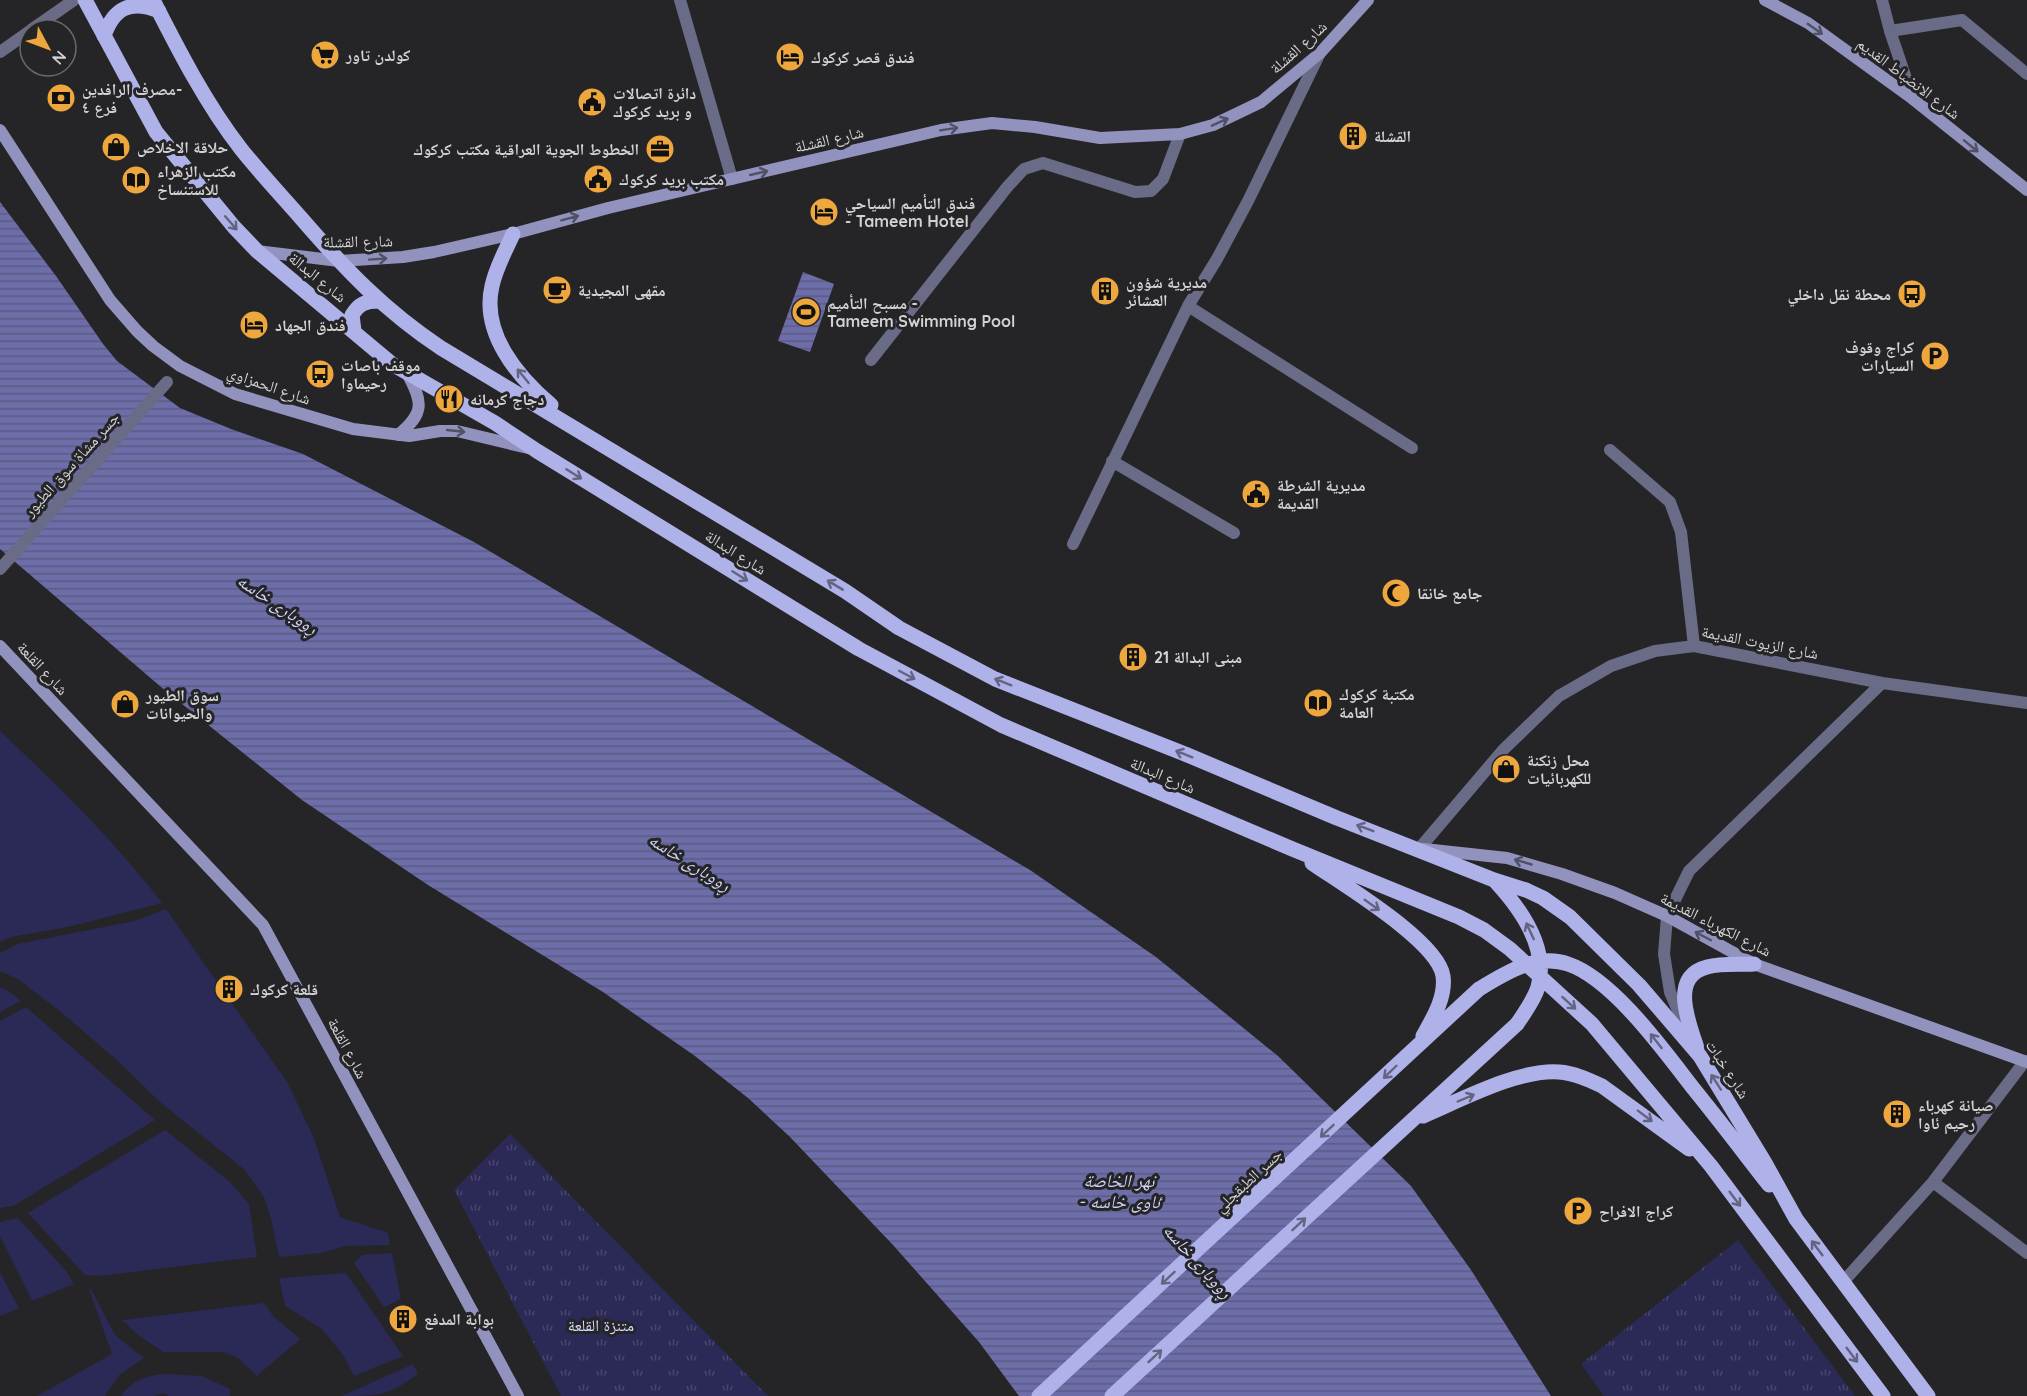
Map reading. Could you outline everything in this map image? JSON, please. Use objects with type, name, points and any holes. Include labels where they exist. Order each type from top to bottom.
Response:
[{"type":"main road","name":"شارع البدالة","points":[[85,0],[156,132],[234,227],[257,251],[392,364],[495,423],[537,452],[859,649],[1001,725],[1459,917],[1484,930],[1535,968]]},
{"type":"main road","points":[[104,36],[109,22],[118,11],[132,6],[156,6]]},
{"type":"main road","name":"شارع البدالة","points":[[156,6],[204,94],[241,149],[339,261],[379,301],[406,324],[441,348],[581,430],[845,591],[899,628],[994,679],[1419,849]]},
{"type":"main road","points":[[513,234],[498,266],[492,286],[489,307],[492,328],[501,346],[523,377],[540,396],[581,430]]},
{"type":"main road","points":[[354,331],[352,315],[357,307],[363,303],[379,301]]},
{"type":"main road","points":[[1290,848],[1410,933],[1439,964],[1443,974],[1440,1000],[1419,1044]]},
{"type":"main road","name":"شارع خبات","points":[[1419,849],[1494,880],[1543,897],[1570,917],[1639,985],[1700,1056],[1765,1163],[1796,1220],[1928,1396]]},
{"type":"main road","points":[[1112,1396],[1517,1024],[1534,997],[1534,942],[1513,901],[1494,880]]},
{"type":"main road","points":[[1535,968],[1567,963],[1599,982],[1624,1005],[1651,1034],[1796,1220]]},
{"type":"main road","points":[[1700,1056],[1684,1003],[1684,990],[1689,979],[1696,971],[1708,966],[1754,964]]},
{"type":"main road","points":[[1535,968],[1592,1024],[1710,1166],[1883,1396]]},
{"type":"main road","name":"جسر الطبقجلي","points":[[1040,1396],[1479,989],[1505,973],[1535,968]]},
{"type":"main road","points":[[1407,1125],[1514,1079],[1530,1074],[1560,1072],[1589,1080],[1609,1090],[1710,1166]]},
{"type":"street","points":[[48,18],[74,0]]},
{"type":"street","points":[[680,0],[732,179]]},
{"type":"street","name":"شارع القشلة","points":[[257,251],[339,261],[403,257],[434,252],[513,234],[608,208],[941,130],[992,123],[1035,127],[1100,138],[1180,134],[1213,125],[1261,102],[1320,53],[1368,0]]},
{"type":"street","name":"شارع الانضباط القديم","points":[[1765,0],[1808,23],[1913,99],[2027,190]]},
{"type":"street","points":[[1882,0],[1913,99]]},
{"type":"street","points":[[1890,31],[1962,20],[2027,74]]},
{"type":"street","points":[[0,52],[18,39]]},
{"type":"street","points":[[1073,544],[1188,306],[1217,259],[1248,201],[1320,53]]},
{"type":"street","name":"شارع الحمزاوي","points":[[0,130],[110,300],[137,332],[180,366],[235,394],[353,429],[409,436],[440,430],[457,431],[500,440],[537,452]]},
{"type":"street","points":[[871,360],[1008,186],[1024,169],[1043,163],[1135,192],[1151,191],[1163,179],[1180,134]]},
{"type":"street","points":[[1188,306],[1412,448]]},
{"type":"street","points":[[398,435],[414,420],[420,408],[419,396],[407,373]]},
{"type":"street","name":"جسر مشاة سوق الطيور","points":[[0,569],[167,382]]},
{"type":"street","points":[[1610,450],[1670,502],[1681,532],[1694,646]]},
{"type":"street","points":[[1112,461],[1234,533]]},
{"type":"street","name":"شارع القلعة","points":[[0,645],[263,926],[518,1396]]},
{"type":"street","name":"شارع الزيوت القديمة","points":[[1419,849],[1504,748],[1559,696],[1611,666],[1655,651],[1694,646],[1882,683],[2027,703]]},
{"type":"street","points":[[1700,1056],[1670,992],[1664,954],[1667,916],[1689,871],[1882,683]]},
{"type":"street","name":"شارع الكهرباء القديمة","points":[[1419,849],[1507,858],[1615,893],[1667,916],[1754,964],[2026,1062]]},
{"type":"street","points":[[1843,1282],[1933,1182],[2026,1062]]},
{"type":"street","points":[[1933,1182],[2027,1253]]},
{"type":"green space","points":[[0,731],[105,836],[162,903],[72,926],[11,937],[0,942]]},
{"type":"green space","points":[[166,909],[287,1082],[313,1136],[340,1217],[388,1233],[390,1245],[345,1246],[321,1253],[279,1257],[264,1197],[245,1170],[161,1103],[119,1062],[62,1013],[18,979],[0,971],[0,953],[18,944],[134,921]]},
{"type":"green space","points":[[0,987],[7,990],[21,1001],[0,1012]]},
{"type":"green space","points":[[26,1007],[155,1120],[13,1206],[0,1208],[0,1021]]},
{"type":"green space","points":[[165,1130],[230,1182],[249,1204],[257,1257],[99,1276],[85,1275],[28,1213]]},
{"type":"green space","name":"متنزة القلعة","points":[[510,1134],[768,1396],[561,1396],[454,1190]]},
{"type":"green space","points":[[18,1218],[67,1272],[74,1284],[32,1301],[0,1236],[0,1222]]},
{"type":"green space","points":[[1738,1240],[1855,1396],[1604,1396],[1581,1364]]},
{"type":"green space","points":[[392,1253],[401,1299],[384,1307],[354,1263],[362,1255]]},
{"type":"green space","points":[[0,1273],[19,1308],[0,1316]]},
{"type":"green space","points":[[346,1273],[403,1356],[354,1376],[343,1355],[322,1329],[285,1306],[279,1278]]},
{"type":"green space","points":[[89,1289],[115,1335],[144,1358],[119,1375],[105,1396],[37,1396],[112,1354]]},
{"type":"green space","points":[[264,1303],[274,1317],[300,1339],[257,1376],[238,1358],[223,1352],[163,1352],[137,1334],[122,1320]]},
{"type":"green space","points":[[413,1364],[418,1374],[399,1387],[374,1395],[342,1396]]},
{"type":"green space","points":[[164,1374],[202,1376],[230,1389],[230,1396],[168,1396],[165,1393],[154,1396],[121,1396],[130,1386],[140,1380]]},
{"type":"water","name":"نهر الخاصة - ئاوی خاسە","points":[[0,202],[117,361],[180,408],[231,429],[303,454],[474,542],[1030,870],[1156,957],[1278,1056],[1411,1186],[1471,1270],[1551,1396],[1019,1396],[979,1342],[893,1245],[790,1137],[748,1098],[695,1056],[603,992],[428,885],[302,800],[161,687],[0,549]]},
{"type":"water","name":"مسبح التأميم - Tameem Swimming Pool","points":[[803,272],[834,284],[810,352],[778,341]]},
{"type":"place","name":"کولدن تاور","points":[[325,55]]},
{"type":"place","name":"فندق قصر كركوك","points":[[790,57]]},
{"type":"place","name":"مصرف الرافدين- فرع ٤","points":[[61,98]]},
{"type":"place","name":"دائرة اتصالات و بريد كركوك","points":[[592,102]]},
{"type":"place","name":"القشلة","points":[[1353,136]]},
{"type":"place","name":"حلاقة الاخلاص","points":[[116,147]]},
{"type":"place","name":"الخطوط الجوية العراقية مكتب كركوك","points":[[660,149]]},
{"type":"place","name":"مكتب بريد كركوك","points":[[598,179]]},
{"type":"place","name":"مكتب الزهراء للاستنساخ","points":[[136,180]]},
{"type":"place","name":"فندق التأميم السياحي - Tameem Hotel","points":[[824,212]]},
{"type":"place","name":"مقهى المجيدية","points":[[557,290]]},
{"type":"place","name":"مديرية شؤون العشائر","points":[[1105,291]]},
{"type":"place","name":"محطة نقل داخلي","points":[[1912,294]]},
{"type":"place","name":"مسبح التأميم - Tameem Swimming Pool","points":[[806,312]]},
{"type":"place","name":"فندق الجهاد","points":[[254,325]]},
{"type":"place","name":"كراج وقوف السيارات","points":[[1935,356]]},
{"type":"place","name":"موقف باصات رحيماوا","points":[[320,374]]},
{"type":"place","name":"دجاج کرمانە","points":[[449,399]]},
{"type":"place","name":"مديرية الشرطة القديمة","points":[[1256,494]]},
{"type":"place","name":"جامع خانقا","points":[[1396,593]]},
{"type":"place","name":"مبنى البدالة 21","points":[[1133,657]]},
{"type":"place","name":"مكتبة كركوك العامة","points":[[1318,703]]},
{"type":"place","name":"سوق الطيور والحيوانات","points":[[125,704]]},
{"type":"place","name":"محل زنكنة للكهربائيات","points":[[1506,769]]},
{"type":"place","name":"قلعة كركوك","points":[[229,989]]},
{"type":"place","name":"صيانة كهرباء رحيم ئاوا","points":[[1897,1114]]},
{"type":"place","name":"كراج الافراح","points":[[1578,1211]]},
{"type":"place","name":"بوابة المدفع","points":[[403,1319]]},
{"type":"water label","name":"ڕووباری خاسە","points":[[278,604]]},
{"type":"water label","name":"ڕووباری خاسە","points":[[690,862]]},
{"type":"water label","name":"ڕووباری خاسە","points":[[1198,1261]]}]
